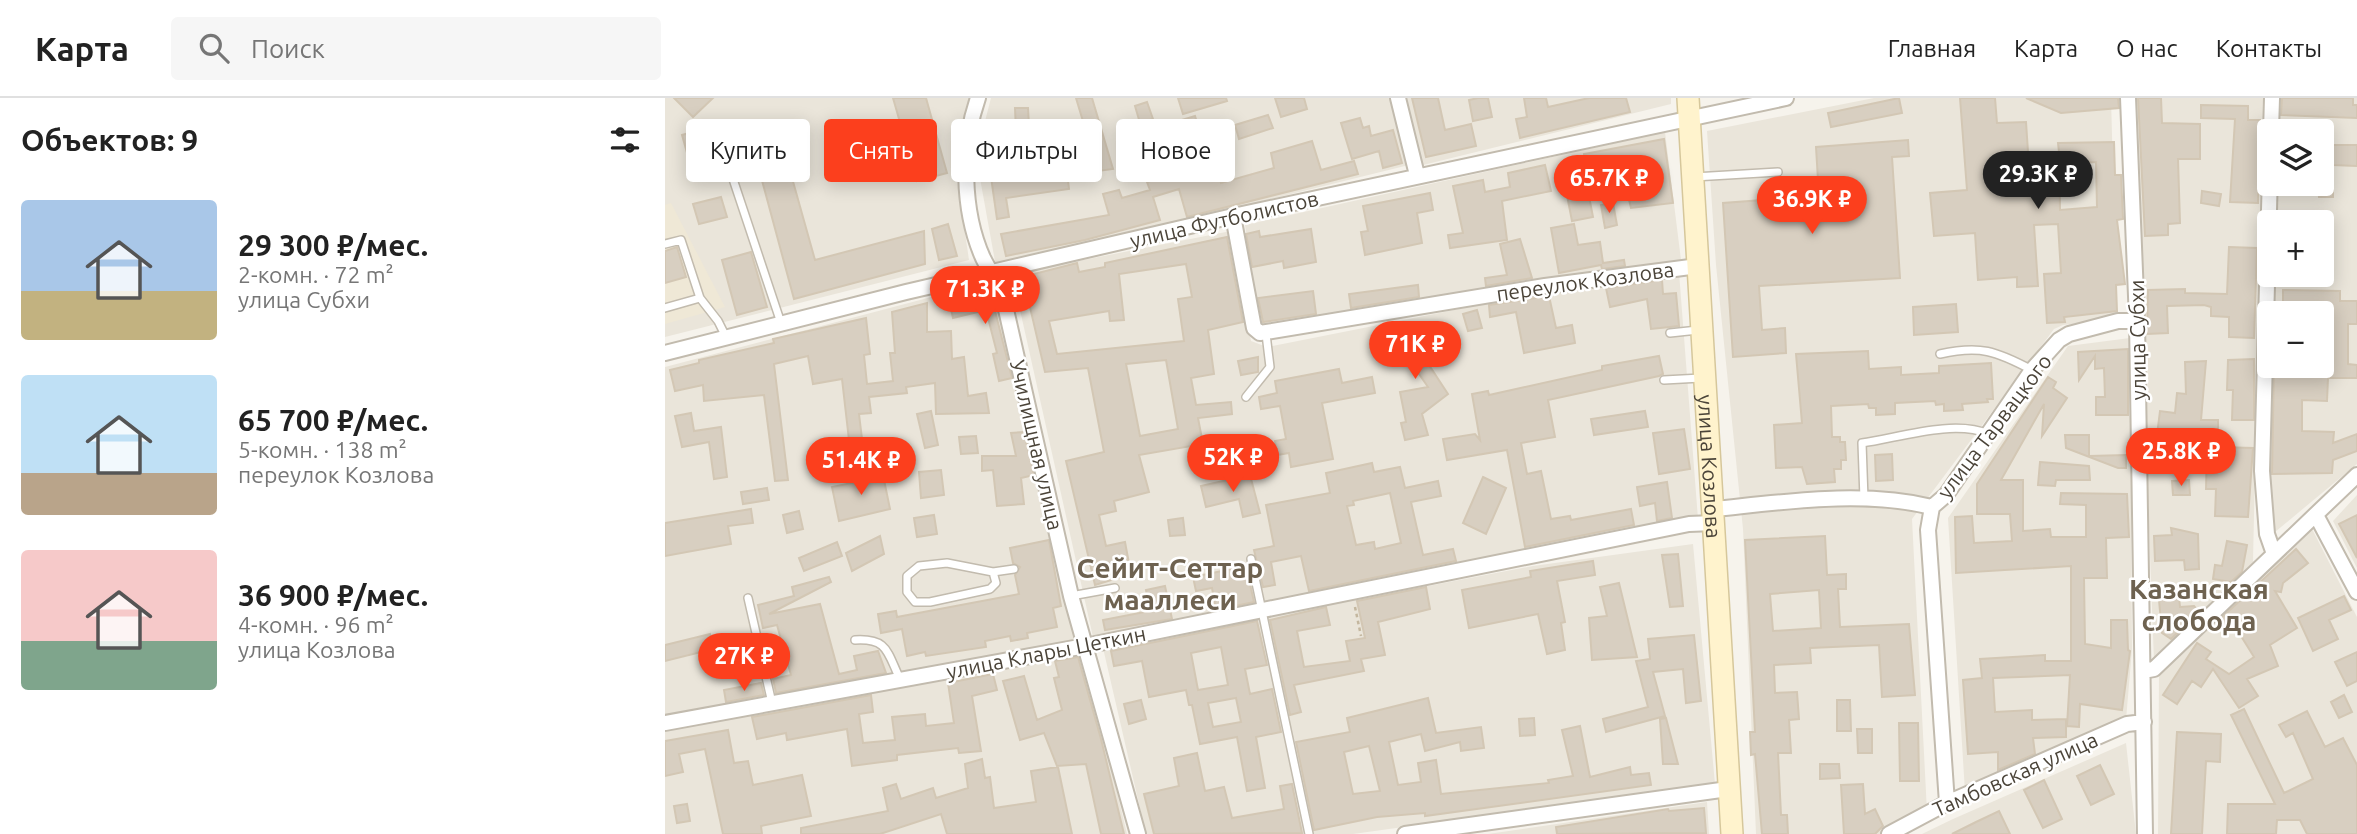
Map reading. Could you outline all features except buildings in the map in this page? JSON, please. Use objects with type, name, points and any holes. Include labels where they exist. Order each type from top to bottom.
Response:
[{"type":"main road","name":"улица Козлова","points":[[1688,107],[1732,834]]},
{"type":"street","name":"Училищная улица","points":[[978,98],[971,117],[966,170],[972,220],[984,259],[1002,292],[1057,558],[1071,596],[1138,834]]},
{"type":"street","points":[[1398,98],[1417,175]]},
{"type":"street","name":"улица Футболистов","points":[[665,353],[992,273],[1417,175],[1688,107],[1786,98]]},
{"type":"street","name":"улица Субхи","points":[[2128,98],[2137,321],[2145,834]]},
{"type":"street","points":[[2271,98],[2271,119]]},
{"type":"street","points":[[2269,196],[2262,471],[2267,534],[2274,554]]},
{"type":"street","points":[[1233,216],[1254,328],[1266,334]]},
{"type":"street","name":"переулок Козлова","points":[[1266,334],[1545,286],[1698,266]]},
{"type":"street","name":"улица Тарвацкого","points":[[1947,803],[1928,530],[1932,507],[1946,495],[2032,370],[2059,340],[2069,334],[2118,321],[2137,321]]},
{"type":"street","points":[[2143,671],[2154,669],[2357,475]]},
{"type":"street","name":"улица Клары Цеткин","points":[[665,723],[1085,646],[1689,524],[1714,516],[1864,499],[1902,500],[1932,507]]},
{"type":"street","points":[[2316,515],[2357,592]]},
{"type":"street","name":"Тамбовская улица","points":[[1889,834],[1947,803],[2126,724],[2144,722]]},
{"type":"street","points":[[1405,834],[1728,789]]},
{"type":"lane","points":[[1693,177],[1778,172]]},
{"type":"lane","points":[[734,182],[781,323]]},
{"type":"lane","points":[[665,244],[681,240],[700,298],[718,321],[726,337]]},
{"type":"lane","points":[[665,308],[700,298]]},
{"type":"lane","points":[[1670,333],[1703,330]]},
{"type":"lane","points":[[1247,397],[1270,367],[1266,334]]},
{"type":"lane","points":[[1940,354],[1970,348],[1988,350],[2032,370]]},
{"type":"lane","points":[[1664,380],[1706,378]]},
{"type":"lane","points":[[1864,499],[1862,443],[1894,439],[1910,433],[1976,429],[1989,435]]},
{"type":"lane","points":[[1251,559],[1309,834]]},
{"type":"lane","points":[[993,572],[996,583],[990,589],[930,602],[915,602],[907,593],[907,576],[919,566],[947,563],[993,572],[1014,569]]},
{"type":"lane","points":[[1071,596],[1115,588]]},
{"type":"lane","points":[[748,597],[772,702]]},
{"type":"lane","points":[[855,640],[874,639],[884,646],[899,679]]},
{"type":"path","points":[[1352,593],[1361,636]]},
{"type":"shaded area","points":[[665,98],[975,98],[969,119],[951,119],[951,182],[958,182],[969,260],[665,337]]},
{"type":"shaded area","points":[[991,98],[1392,98],[1409,165],[996,267],[981,182],[1102,182],[1102,119],[986,119]]},
{"type":"shaded area","points":[[1403,98],[1671,98],[1671,104],[1419,166]]},
{"type":"shaded area","points":[[1874,98],[2111,98],[2117,319],[2063,325],[2054,329],[1912,519],[1927,812],[1881,834],[1756,834],[1743,529],[1716,265],[1707,131]]},
{"type":"shaded area","points":[[2133,98],[2263,98],[2263,119],[2257,119],[2257,196],[2261,196],[2261,210],[2257,210],[2259,287],[2253,562],[2154,662]]},
{"type":"shaded area","points":[[2275,98],[2357,98],[2357,464],[2275,532],[2268,471],[2270,378],[2334,378],[2334,301],[2271,301],[2272,287],[2334,287],[2334,210],[2273,210],[2273,196],[2334,196],[2334,119],[2274,119]]},
{"type":"shaded area","points":[[1665,132],[1681,260],[1260,326],[1245,225]]},
{"type":"shaded area","points":[[671,203],[725,307],[665,324],[665,205]]},
{"type":"shaded area","points":[[1231,231],[1251,341],[1267,347],[1585,284],[1679,272],[1698,519],[1093,637],[1012,274]]},
{"type":"shaded area","points":[[1004,278],[1076,642],[665,718],[665,367]]},
{"type":"shaded area","points":[[2130,338],[2132,649],[2126,720],[1965,792],[1948,518],[2068,346]]},
{"type":"shaded area","points":[[2357,495],[2357,568],[2333,521]]},
{"type":"shaded area","points":[[2312,529],[2357,617],[2357,834],[2158,834],[2159,674]]},
{"type":"shaded area","points":[[1693,544],[1715,784],[1353,834],[1146,834],[1103,648],[1533,566]]},
{"type":"shaded area","points":[[1084,653],[1127,834],[665,834],[665,729]]},
{"type":"shaded area","points":[[2126,743],[2136,834],[1922,834],[1953,819]]},
{"type":"shaded area","points":[[1707,802],[1709,834],[1488,834]]},
{"type":"district","name":"Сейит-Сеттар мааллеси","points":[[1170,583]]},
{"type":"district","name":"Казанская слобода","points":[[2199,604]]}]
